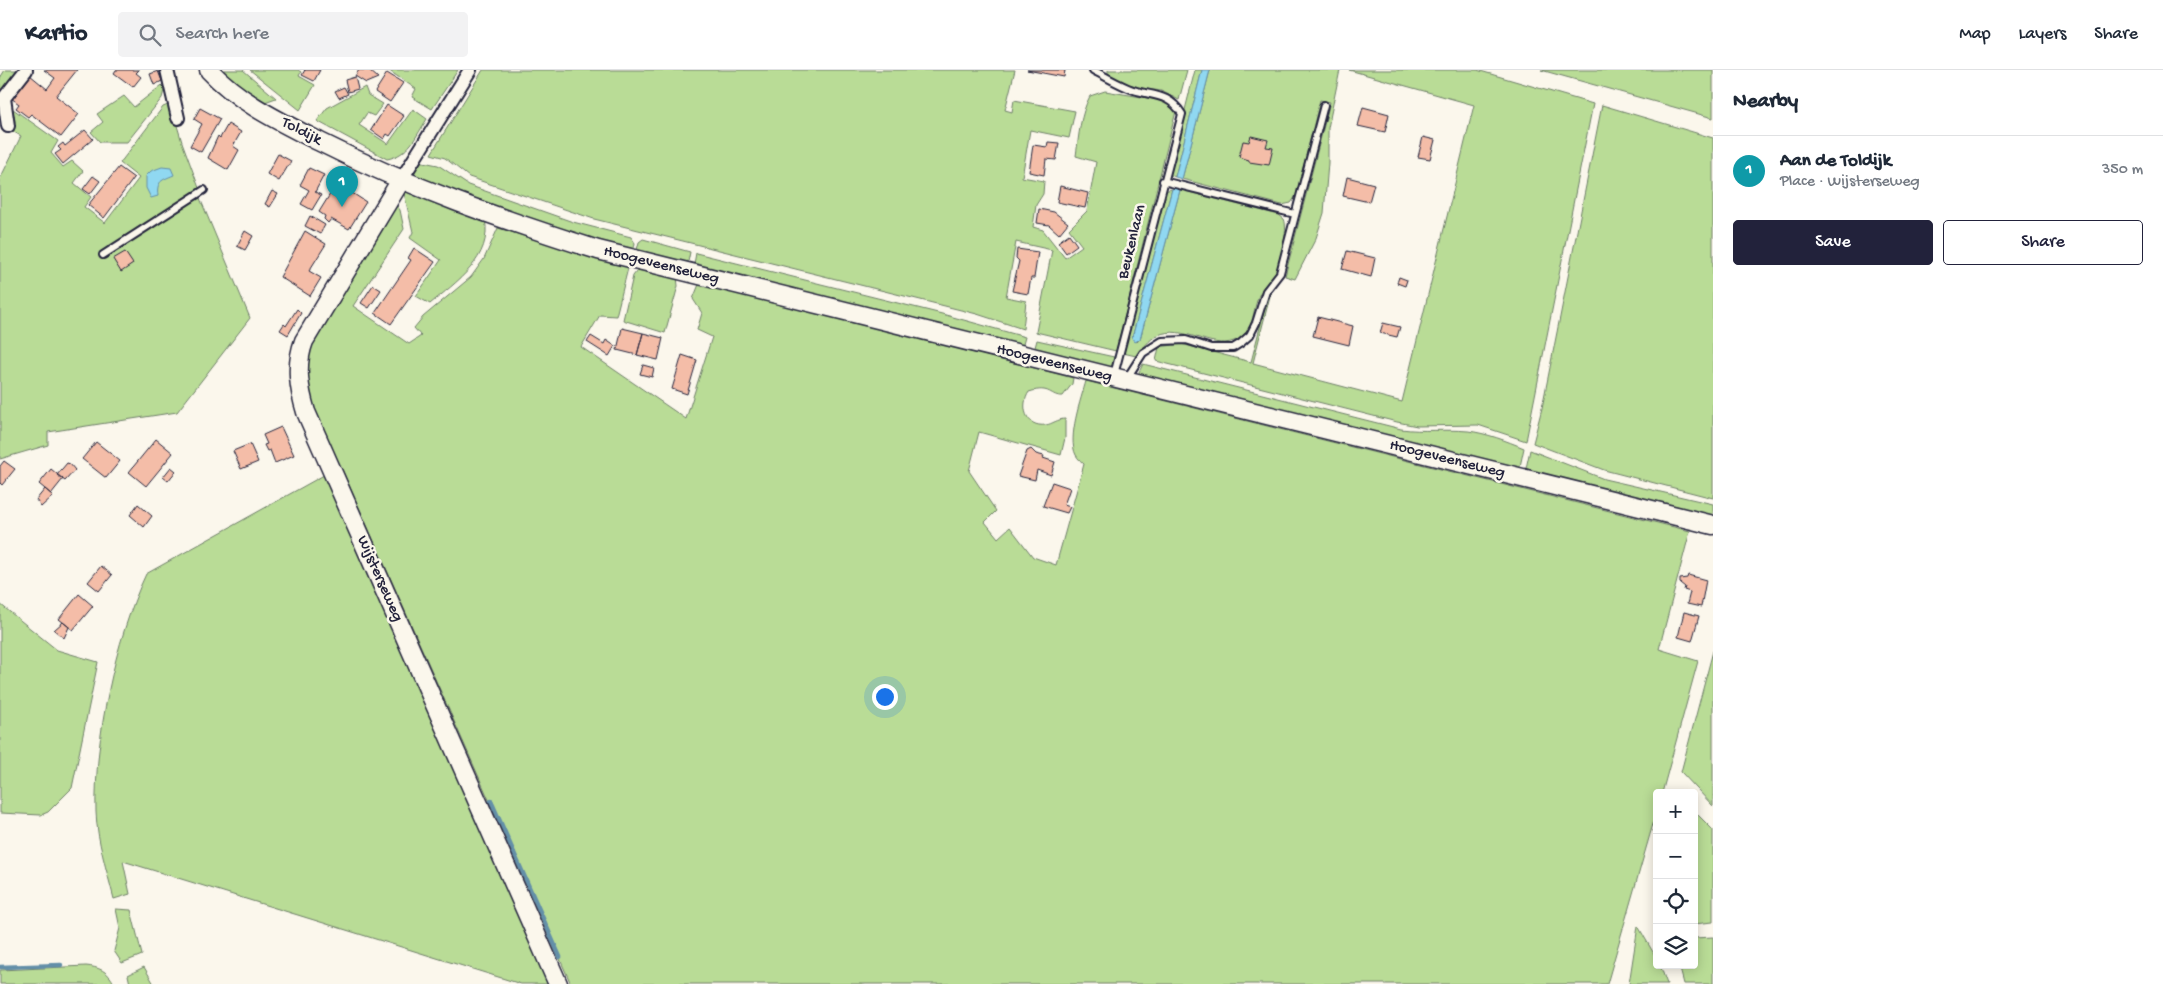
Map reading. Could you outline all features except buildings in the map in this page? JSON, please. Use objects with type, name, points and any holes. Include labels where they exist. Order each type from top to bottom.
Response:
[{"type":"main road","name":"Toldijk","points":[[209,70],[234,94],[259,110],[402,180]]},
{"type":"main road","name":"Hoogeveenseweg","points":[[402,180],[530,229],[598,250],[1713,525]]},
{"type":"main road","name":"Wijsterseweg","points":[[402,180],[304,341],[300,358],[300,394],[310,422],[558,984]]},
{"type":"street","points":[[8,126],[4,98],[26,70]]},
{"type":"street","points":[[167,70],[178,118]]},
{"type":"street","points":[[402,180],[470,70]]},
{"type":"lane","name":"Beukenlaan","points":[[1093,70],[1129,88],[1168,98],[1176,104],[1182,114],[1163,181],[1119,380]]},
{"type":"lane","points":[[1119,380],[1143,354],[1162,341],[1186,340],[1211,348],[1233,348],[1250,335],[1266,292],[1280,273],[1324,105]]},
{"type":"lane","points":[[1163,181],[1295,214]]},
{"type":"lane","points":[[102,254],[204,190]]},
{"type":"green space","points":[[5,70],[20,70],[0,96],[0,78]]},
{"type":"green space","points":[[218,70],[243,70],[276,98],[262,103]]},
{"type":"green space","points":[[250,70],[298,70],[301,72],[299,76],[315,85],[300,110]]},
{"type":"green space","points":[[388,70],[458,70],[432,109],[412,97],[416,89]]},
{"type":"green space","points":[[483,70],[1015,70],[1005,110],[1012,112],[1014,100],[1075,111],[1069,138],[1030,130],[1022,177],[1044,181],[1043,194],[1036,205],[1033,227],[1043,230],[1065,258],[1082,246],[1069,229],[1087,211],[1096,162],[1076,156],[1082,118],[1090,96],[1105,91],[1166,101],[1176,111],[1116,351],[1036,332],[1052,250],[1016,242],[1006,297],[1026,301],[1023,329],[977,314],[594,219],[469,177],[445,158],[431,154]]},
{"type":"green space","points":[[1108,70],[1187,70],[1179,100],[1161,91],[1108,83]]},
{"type":"green space","points":[[1195,70],[1202,70],[1175,177],[1169,174]]},
{"type":"green space","points":[[1210,70],[1340,70],[1328,128],[1328,163],[1324,213],[1316,238],[1295,279],[1285,276],[1330,102],[1320,100],[1296,196],[1291,203],[1282,205],[1182,179]]},
{"type":"green space","points":[[1349,70],[1477,70],[1593,104],[1526,441],[1478,425],[1417,426],[1397,422],[1156,361],[1159,347],[1181,344],[1251,362],[1266,304],[1271,292],[1253,363],[1402,402],[1474,105]]},
{"type":"green space","points":[[1541,70],[1713,70],[1713,118]]},
{"type":"green space","points":[[166,82],[162,98],[127,142],[100,142],[91,132],[103,122],[97,114],[124,96],[134,107]]},
{"type":"green space","points":[[365,87],[368,95],[383,104],[374,116],[367,113],[359,125],[388,144],[413,109],[427,119],[411,144],[395,157],[387,159],[317,121],[327,108]]},
{"type":"green space","points":[[1602,105],[1713,138],[1713,498],[1604,470],[1533,443],[1542,408]]},
{"type":"green space","points":[[171,106],[199,188],[197,191],[250,318],[177,412],[48,432],[48,445],[0,459],[0,179],[21,136],[12,131],[15,122],[13,109],[58,141],[51,153],[63,167],[72,161],[83,171],[74,183],[91,197],[84,207],[105,223],[139,178],[120,163],[163,107]]},
{"type":"green space","points":[[418,161],[438,165],[468,185],[573,222],[631,237],[635,243],[633,253],[561,233],[415,177],[414,169]]},
{"type":"green space","points":[[1172,189],[1132,338],[1137,342],[1140,339],[1180,190],[1279,215],[1284,219],[1285,231],[1279,263],[1274,275],[1260,293],[1250,327],[1241,337],[1225,343],[1187,334],[1168,332],[1152,339],[1136,356],[1123,353],[1164,191]]},
{"type":"green space","points":[[409,191],[485,219],[486,233],[478,257],[461,278],[430,304],[416,296],[441,260],[410,238],[413,232],[404,193]]},
{"type":"green space","points":[[395,203],[400,210],[404,229],[353,306],[409,344],[421,336],[414,328],[423,317],[471,277],[484,259],[498,228],[585,255],[627,263],[628,268],[616,316],[600,315],[581,347],[686,419],[712,337],[697,330],[702,313],[693,299],[700,282],[1073,378],[1072,384],[1063,396],[1055,395],[1046,390],[1036,390],[1029,392],[1025,403],[1026,414],[1033,423],[1046,425],[1065,419],[1065,438],[1061,455],[979,432],[969,471],[996,511],[985,522],[998,538],[1010,527],[1033,557],[1056,565],[1084,464],[1076,455],[1073,439],[1076,418],[1086,381],[1690,531],[1659,649],[1698,661],[1663,789],[1653,789],[1653,824],[1607,984],[571,984],[340,465],[336,468],[311,409],[305,376],[309,345]]},
{"type":"green space","points":[[643,239],[690,252],[688,262],[682,265],[636,254],[639,242]]},
{"type":"green space","points":[[696,253],[942,314],[1025,337],[1022,348],[698,269],[694,264]]},
{"type":"green space","points":[[640,267],[677,276],[678,286],[665,333],[623,320],[633,276]]},
{"type":"green space","points":[[1037,340],[1114,357],[1111,370],[1034,351]]},
{"type":"green space","points":[[1143,364],[1401,429],[1468,431],[1489,435],[1524,448],[1519,471],[1142,378],[1139,372]]},
{"type":"green space","points":[[1530,450],[1604,479],[1713,504],[1713,519],[1525,473]]},
{"type":"green space","points":[[324,475],[346,521],[367,575],[552,984],[521,984],[123,861],[130,894],[114,899],[98,834],[96,784],[103,723],[116,659],[135,600],[146,574]]},
{"type":"green space","points":[[0,604],[57,650],[98,662],[72,788],[48,812],[41,815],[0,813]]},
{"type":"green space","points":[[1713,651],[1713,806],[1681,772]]},
{"type":"green space","points":[[1698,815],[1713,830],[1713,922],[1698,924]]},
{"type":"green space","points":[[116,909],[131,910],[142,955],[122,963],[114,951],[120,928]]},
{"type":"green space","points":[[1638,926],[1653,952],[1653,969],[1661,969],[1667,984],[1629,984]]},
{"type":"green space","points":[[1713,937],[1713,984],[1684,984],[1680,969],[1698,969],[1698,938]]},
{"type":"green space","points":[[86,966],[103,970],[114,984],[0,984],[0,970]]},
{"type":"green space","points":[[144,967],[154,984],[130,984],[128,975]]},
{"type":"water","points":[[1202,70],[1210,70],[1182,179],[1175,177]]},
{"type":"water","points":[[162,167],[171,168],[174,175],[166,178],[159,184],[158,196],[151,198],[146,188],[146,176],[151,171]]},
{"type":"water","points":[[1172,189],[1180,190],[1140,339],[1135,342],[1132,338]]},
{"type":"waterway","points":[[491,801],[560,957]]},
{"type":"waterway","points":[[0,967],[61,965]]},
{"type":"place","name":"Aan de Toldijk","points":[[342,207]]}]
